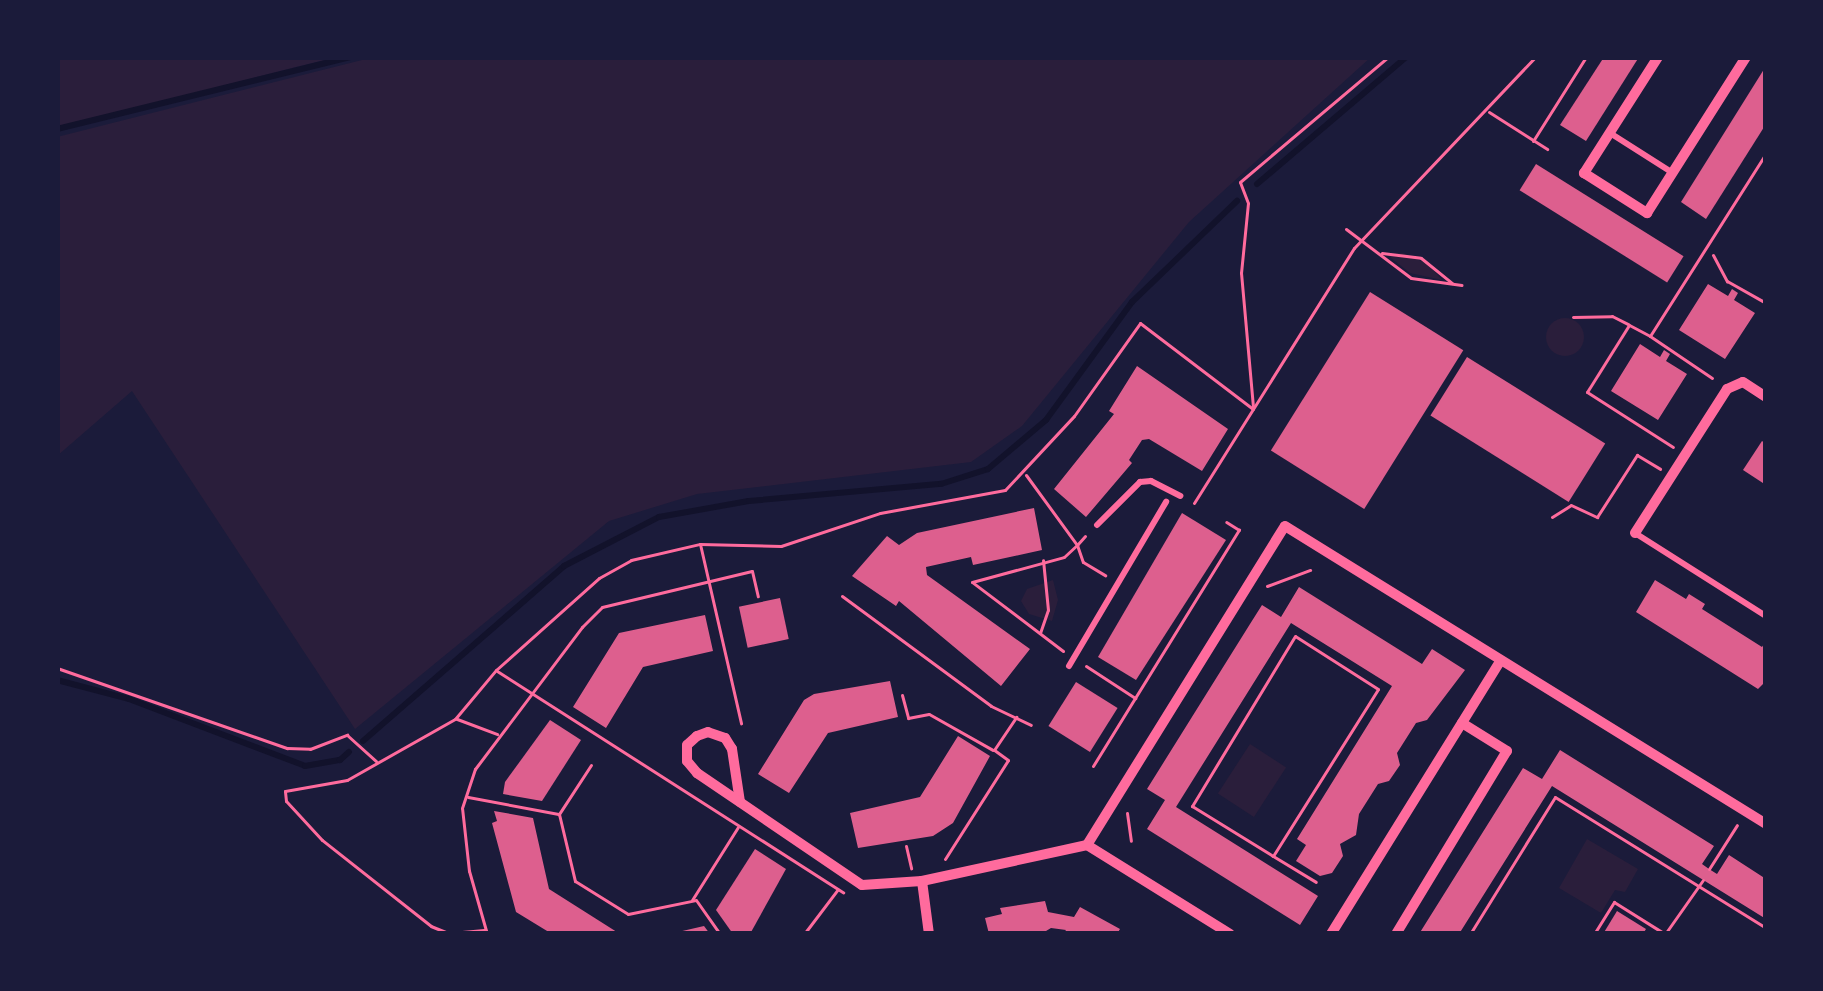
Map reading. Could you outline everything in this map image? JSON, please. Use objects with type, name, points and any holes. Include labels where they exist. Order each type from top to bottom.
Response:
[{"type":"street","points":[[1658,57],[1584,173],[1647,213],[1746,57]]},
{"type":"street","points":[[1635,533],[1727,388],[1743,382],[1766,397]]},
{"type":"street","points":[[1087,845],[1285,526],[1766,823]]},
{"type":"street","points":[[1330,934],[1501,660]]},
{"type":"street","points":[[1396,934],[1507,752],[1462,723]]},
{"type":"street","points":[[740,802],[732,748],[724,738],[709,732],[697,736],[688,745],[687,761],[740,802],[846,878],[862,885],[918,881],[1087,845],[1230,934]]},
{"type":"street","points":[[918,881],[929,934]]},
{"type":"lane","points":[[1610,133],[1673,172]]},
{"type":"lane","points":[[1096,525],[1140,482],[1151,481],[1180,496]]},
{"type":"lane","points":[[1070,661],[1166,502]]},
{"type":"lane","points":[[1635,533],[1766,616]]},
{"type":"path","points":[[1253,409],[1241,273],[1247,203],[1240,182],[1388,57]]},
{"type":"path","points":[[1194,503],[1361,241],[1535,57]]},
{"type":"path","points":[[1533,141],[1586,57]]},
{"type":"path","points":[[1487,111],[1547,149]]},
{"type":"path","points":[[1649,336],[1766,153]]},
{"type":"path","points":[[1346,229],[1411,278],[1462,285]]},
{"type":"path","points":[[1380,254],[1421,258],[1454,285]]},
{"type":"path","points":[[1713,255],[1726,281],[1766,303]]},
{"type":"path","points":[[1573,317],[1612,316],[1727,388]]},
{"type":"path","points":[[758,596],[752,571],[602,607],[475,769],[466,796],[463,837],[485,932],[455,933],[431,926],[322,840],[286,801],[285,791],[347,780],[455,719],[496,670],[599,578],[661,549],[700,544],[781,546],[880,513],[1005,490],[1024,474],[1140,323],[1253,409]]},
{"type":"path","points":[[1629,325],[1587,392],[1685,454]]},
{"type":"path","points":[[1552,517],[1571,505],[1597,517],[1637,455],[1671,476]]},
{"type":"path","points":[[1024,474],[1077,544],[1083,562],[1117,582]]},
{"type":"path","points":[[1093,766],[1239,530],[1226,522]]},
{"type":"path","points":[[1096,525],[1064,557],[972,582],[1070,661],[1135,698]]},
{"type":"path","points":[[700,544],[741,723]]},
{"type":"path","points":[[1039,634],[1048,610],[1043,560]]},
{"type":"path","points":[[1254,591],[1310,570]]},
{"type":"path","points":[[842,596],[991,706],[1031,724]]},
{"type":"path","points":[[1273,856],[1378,689],[1294,636],[1192,806],[1273,856],[1316,882]]},
{"type":"path","points":[[57,668],[287,748],[310,749],[347,735],[378,763]]},
{"type":"path","points":[[496,670],[837,890],[853,895]]},
{"type":"path","points":[[902,695],[908,718],[929,714],[1008,760],[944,861],[918,881],[907,846]]},
{"type":"path","points":[[994,750],[1016,717]]},
{"type":"path","points":[[455,719],[472,720],[500,736]]},
{"type":"path","points":[[591,765],[559,814],[574,881],[628,914],[693,900],[738,826]]},
{"type":"path","points":[[466,796],[559,814]]},
{"type":"path","points":[[1470,934],[1555,797],[1701,882],[1766,928]]},
{"type":"path","points":[[1126,800],[1131,842]]},
{"type":"path","points":[[1709,869],[1745,812]]},
{"type":"path","points":[[804,934],[846,878]]},
{"type":"path","points":[[1594,934],[1614,902],[1666,934],[1701,882]]},
{"type":"path","points":[[693,900],[720,934]]},
{"type":"shaded area","points":[[57,57],[336,57],[57,128]]},
{"type":"shaded area","points":[[374,57],[1371,57],[1189,222],[1022,426],[971,462],[697,494],[609,521],[355,729],[132,391],[57,456],[57,137]]},
{"type":"shaded area","points":[[1403,253],[1428,264],[1442,280],[1410,273],[1386,254]]},
{"type":"shaded area","points":[[1565,318],[1579,323],[1584,337],[1579,351],[1565,356],[1551,351],[1546,337],[1551,323]]},
{"type":"shaded area","points":[[1053,580],[1058,600],[1052,621],[1029,614],[1021,601],[1027,589]]},
{"type":"shaded area","points":[[1250,744],[1286,767],[1254,817],[1218,793]]},
{"type":"shaded area","points":[[1587,839],[1638,869],[1625,892],[1615,890],[1601,913],[1559,888]]},
{"type":"building","points":[[1604,57],[1639,57],[1586,141],[1560,125]]},
{"type":"building","points":[[1766,66],[1766,124],[1706,219],[1681,202]]},
{"type":"building","points":[[1536,164],[1684,256],[1667,282],[1520,190]]},
{"type":"building","points":[[1708,284],[1728,296],[1732,289],[1738,293],[1734,300],[1755,313],[1725,359],[1679,330]]},
{"type":"building","points":[[1370,292],[1463,350],[1364,509],[1271,451]]},
{"type":"building","points":[[1640,344],[1660,357],[1664,350],[1670,354],[1666,361],[1687,374],[1658,420],[1611,391]]},
{"type":"building","points":[[1467,357],[1605,443],[1569,502],[1430,416]]},
{"type":"building","points":[[1137,366],[1228,429],[1202,471],[1149,439],[1142,440],[1129,460],[1132,463],[1086,517],[1054,489],[1114,414],[1109,411]]},
{"type":"building","points":[[1762,441],[1766,444],[1766,485],[1743,470]]},
{"type":"building","points":[[1034,508],[1042,550],[973,565],[971,557],[926,567],[927,575],[1030,649],[1001,686],[899,601],[896,606],[852,576],[887,536],[899,545],[917,533]]},
{"type":"building","points":[[1182,513],[1226,540],[1136,680],[1098,657]]},
{"type":"building","points":[[1655,580],[1686,599],[1689,594],[1705,604],[1702,609],[1762,647],[1766,641],[1766,681],[1758,689],[1636,612]]},
{"type":"building","points":[[1299,587],[1422,664],[1432,649],[1465,670],[1427,720],[1416,723],[1397,753],[1400,765],[1389,781],[1378,784],[1359,814],[1356,835],[1340,844],[1343,856],[1332,873],[1320,876],[1296,861],[1306,845],[1297,839],[1392,686],[1291,623],[1176,807],[1318,896],[1300,925],[1147,829],[1165,800],[1147,789],[1250,624],[1262,605],[1281,617]]},
{"type":"building","points":[[780,598],[789,639],[748,648],[739,607]]},
{"type":"building","points":[[705,615],[713,651],[643,667],[606,728],[573,707],[619,633]]},
{"type":"building","points":[[890,681],[898,717],[828,733],[789,793],[758,774],[804,700],[814,694]]},
{"type":"building","points":[[1076,682],[1118,708],[1090,752],[1048,726]]},
{"type":"building","points":[[550,720],[581,740],[542,801],[503,794],[505,782]]},
{"type":"building","points":[[958,736],[990,756],[953,823],[933,836],[858,848],[850,813],[920,797]]},
{"type":"building","points":[[1560,750],[1714,846],[1702,864],[1709,869],[1717,874],[1729,855],[1766,879],[1766,919],[1552,786],[1459,934],[1419,934],[1523,768],[1542,779]]},
{"type":"building","points":[[494,811],[533,818],[549,889],[620,934],[552,934],[516,912],[492,823],[497,821]]},
{"type":"building","points":[[755,849],[786,869],[750,934],[733,934],[716,910]]},
{"type":"building","points":[[1045,901],[1048,912],[1074,917],[1080,907],[1120,929],[1117,934],[1063,934],[1066,930],[1051,928],[1041,934],[989,934],[985,918],[1002,914],[1000,908]]},
{"type":"building","points":[[1617,911],[1646,929],[1643,934],[1603,934]]},
{"type":"building","points":[[704,926],[710,934],[678,934],[678,932]]},
{"type":"waterway","points":[[57,129],[350,57]]},
{"type":"waterway","points":[[1257,184],[1406,57]]},
{"type":"waterway","points":[[363,741],[564,566],[659,517],[749,501],[941,484],[988,469],[1046,420],[1132,302],[1237,201]]},
{"type":"waterway","points":[[57,680],[129,699],[305,766],[340,760],[349,752]]}]
